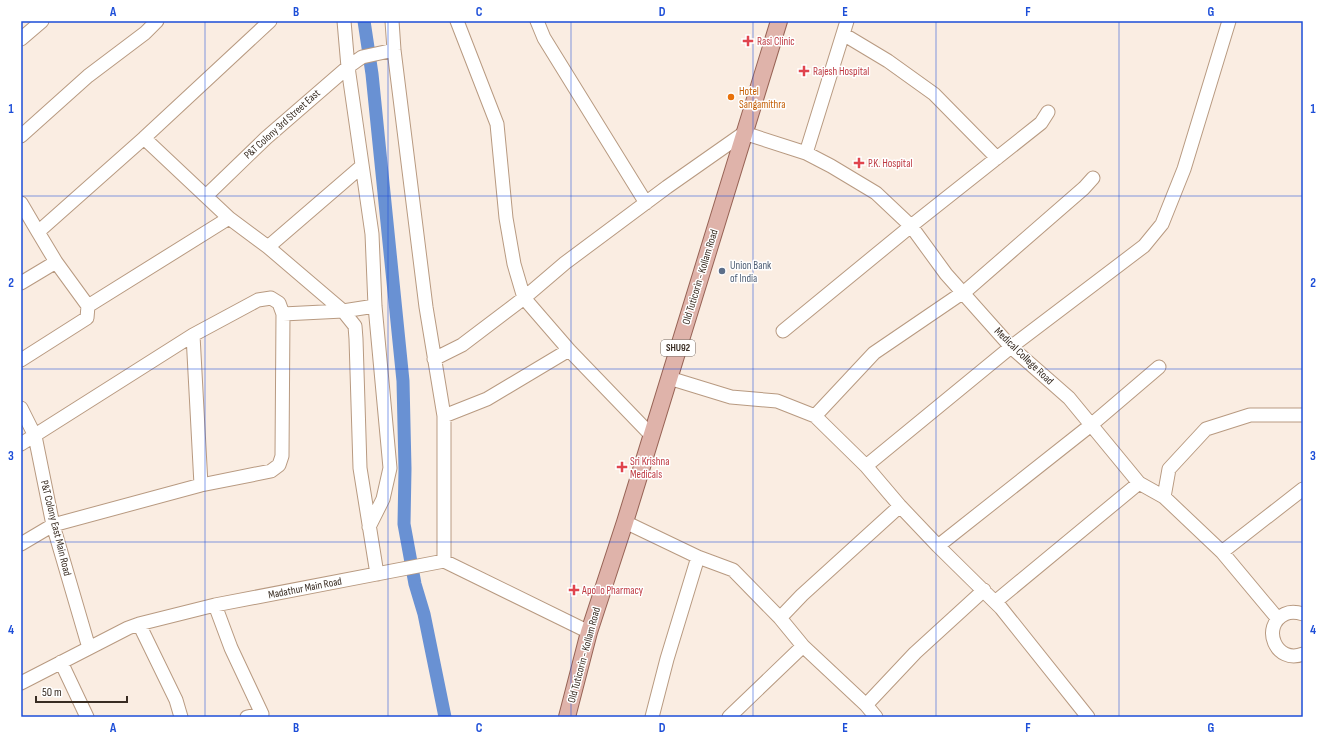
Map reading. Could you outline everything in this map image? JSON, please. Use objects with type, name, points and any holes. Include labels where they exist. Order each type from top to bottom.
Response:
[{"type":"main road","name":"Old Tuticorin - Kollam Road","points":[[567,717],[589,632],[625,522],[779,21]]},
{"type":"street","points":[[21,39],[42,21]]},
{"type":"street","points":[[21,136],[88,76],[145,33],[157,21]]},
{"type":"street","points":[[38,232],[144,138],[270,21]]},
{"type":"street","points":[[344,21],[348,67],[372,234],[375,306],[390,468],[383,499],[369,527]]},
{"type":"street","points":[[392,21],[394,50],[434,359],[444,416],[444,561],[589,632]]},
{"type":"street","points":[[457,21],[497,124],[506,218],[514,264],[524,298],[569,350],[651,435]]},
{"type":"street","points":[[537,21],[544,38],[646,202]]},
{"type":"street","points":[[806,153],[846,21]]},
{"type":"street","points":[[866,466],[1011,346],[1144,246],[1162,224],[1184,169],[1229,21]]},
{"type":"street","points":[[843,34],[888,61],[934,94],[997,158]]},
{"type":"street","name":"P&T Colony 3rd Street East","points":[[206,196],[266,138],[348,67],[362,57],[394,50]]},
{"type":"street","points":[[783,331],[911,226],[1041,123],[1048,112]]},
{"type":"street","points":[[434,359],[462,345],[524,298],[565,263],[646,202],[744,133]]},
{"type":"street","name":"Medical College Road","points":[[744,133],[806,153],[876,192],[911,226],[946,274],[1011,346],[1069,398],[1139,483],[1164,497],[1222,552],[1278,619]]},
{"type":"street","points":[[144,138],[229,218],[268,247],[343,311],[355,326],[360,468],[369,527],[380,573]]},
{"type":"street","points":[[268,247],[362,166]]},
{"type":"street","points":[[815,416],[874,353],[963,293],[1084,188],[1093,178]]},
{"type":"street","points":[[21,203],[56,262],[88,306],[87,318],[21,360]]},
{"type":"street","points":[[88,306],[229,218]]},
{"type":"street","points":[[21,283],[56,262]]},
{"type":"street","points":[[21,444],[193,335],[258,300],[271,298],[279,303],[283,314],[282,456],[279,465],[272,471],[201,485],[53,525],[21,544]]},
{"type":"street","points":[[283,314],[343,311],[375,306]]},
{"type":"street","points":[[193,335],[201,485]]},
{"type":"street","points":[[444,416],[487,399],[569,350]]},
{"type":"street","points":[[938,546],[1091,425],[1159,367]]},
{"type":"street","points":[[669,378],[731,397],[777,402],[815,416],[866,466],[900,506],[938,546],[995,602],[1088,717]]},
{"type":"street","name":"P&T Colony East Main Road","points":[[21,408],[35,436],[53,525],[89,648]]},
{"type":"street","points":[[1164,497],[1169,469],[1206,430],[1250,415],[1303,415]]},
{"type":"street","points":[[995,602],[1139,483]]},
{"type":"street","points":[[1222,552],[1303,489]]},
{"type":"street","points":[[780,618],[802,595],[900,506]]},
{"type":"street","points":[[625,522],[698,558],[733,570],[780,618],[803,646],[866,705],[876,717]]},
{"type":"street","points":[[652,717],[667,659],[698,558]]},
{"type":"street","name":"Madathur Main Road","points":[[21,683],[128,628],[139,624],[214,605],[444,561]]},
{"type":"street","points":[[866,705],[915,653],[984,590]]},
{"type":"street","points":[[214,605],[231,648],[262,714],[247,717]]},
{"type":"street","points":[[1303,614],[1289,612],[1278,619],[1272,636],[1277,647],[1287,655],[1293,656],[1303,654]]},
{"type":"street","points":[[139,624],[176,700],[181,717]]},
{"type":"street","points":[[729,717],[803,646]]},
{"type":"street","points":[[61,662],[87,717]]},
{"type":"waterway","points":[[364,21],[372,74],[403,381],[405,469],[404,524],[415,584],[424,614],[445,717]]},
{"type":"place","name":"Rasi Clinic","points":[[748,41]]},
{"type":"place","name":"Rajesh Hospital","points":[[804,71]]},
{"type":"place","name":"Hotel Sangamithra","points":[[731,97]]},
{"type":"place","name":"P.K. Hospital","points":[[859,163]]},
{"type":"place","name":"Union Bank of India","points":[[722,271]]},
{"type":"place","name":"Sri Krishna Medicals","points":[[622,467]]},
{"type":"place","name":"Apollo Pharmacy","points":[[574,590]]}]
